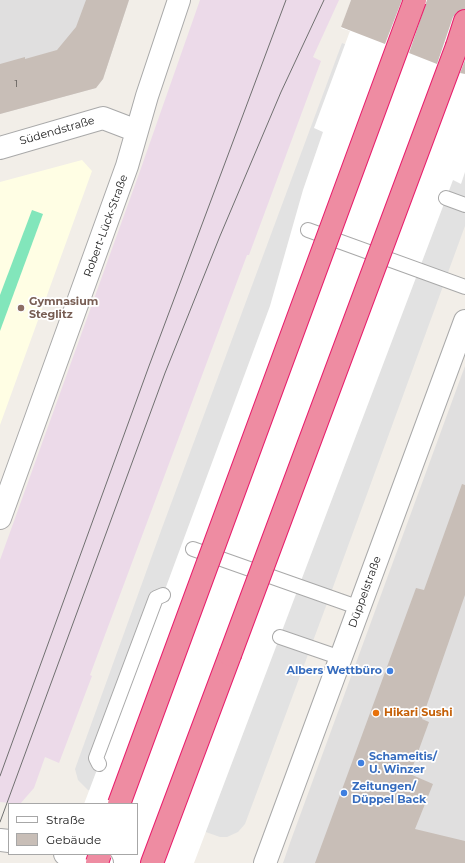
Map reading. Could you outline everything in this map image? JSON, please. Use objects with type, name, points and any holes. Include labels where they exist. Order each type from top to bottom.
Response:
[{"type":"highway","points":[[119,803],[415,0]]},
{"type":"highway","points":[[152,863],[461,40],[465,21]]},
{"type":"street","name":"Robert-Lück-Straße","points":[[0,518],[128,166],[147,96],[179,0]]},
{"type":"street","name":"Südendstraße","points":[[0,148],[103,118],[137,131]]},
{"type":"street","name":"Düppelstraße","points":[[265,863],[465,321]]},
{"type":"street","points":[[69,855],[102,863]]},
{"type":"lane","points":[[446,198],[465,205]]},
{"type":"lane","points":[[308,230],[465,287]]},
{"type":"lane","points":[[193,549],[360,608]]},
{"type":"lane","points":[[99,764],[96,758],[156,598],[163,595]]},
{"type":"lane","points":[[280,637],[341,658]]},
{"type":"shaded area","points":[[0,0],[129,0],[103,79],[96,88],[0,114]]},
{"type":"shaded area","points":[[200,0],[339,0],[313,57],[321,61],[90,675],[92,676],[59,763],[45,757],[34,788],[21,803],[0,802],[0,560]]},
{"type":"shaded area","points":[[342,43],[465,90],[465,226],[245,824],[238,832],[227,837],[220,837],[138,808],[138,803],[123,803],[88,790],[78,780],[75,769],[162,528]]},
{"type":"shaded area","name":"Gymnasium Steglitz","points":[[82,160],[92,171],[0,425],[0,182]]},
{"type":"shaded area","points":[[465,366],[465,863],[283,863],[291,840]]},
{"type":"green space","points":[[32,210],[43,214],[0,331],[0,295]]},
{"type":"pier","points":[[351,0],[465,0],[465,172],[461,184],[453,180],[194,863],[61,863],[65,855],[138,855],[138,803],[84,803],[270,306],[303,190],[323,132],[314,128],[350,31],[341,28]]},
{"type":"building","points":[[86,0],[129,0],[103,79],[96,88],[0,114],[0,64],[57,50],[76,27]]},
{"type":"building","points":[[351,0],[402,0],[385,44],[341,27]]},
{"type":"building","points":[[427,0],[465,0],[465,9],[457,12],[453,17],[437,64],[409,53]]},
{"type":"building","points":[[465,60],[465,74],[460,73]]},
{"type":"building","points":[[462,484],[465,485],[465,595],[422,719],[429,722],[410,774],[433,784],[415,829],[465,841],[465,863],[315,863],[416,588],[424,590]]},
{"type":"tram line","points":[[0,776],[149,366],[286,0]]},
{"type":"tram line","points":[[0,822],[165,373],[220,236],[281,92],[324,0]]},
{"type":"place","name":"Gymnasium Steglitz","points":[[21,308]]},
{"type":"place","name":"Albers Wettbüro","points":[[390,671]]},
{"type":"place","name":"Hikari Sushi","points":[[376,713]]},
{"type":"place","name":"Schameitis/ U. Winzer","points":[[361,763]]},
{"type":"place","name":"Zeitungen/ Düppel Back","points":[[344,793]]}]
